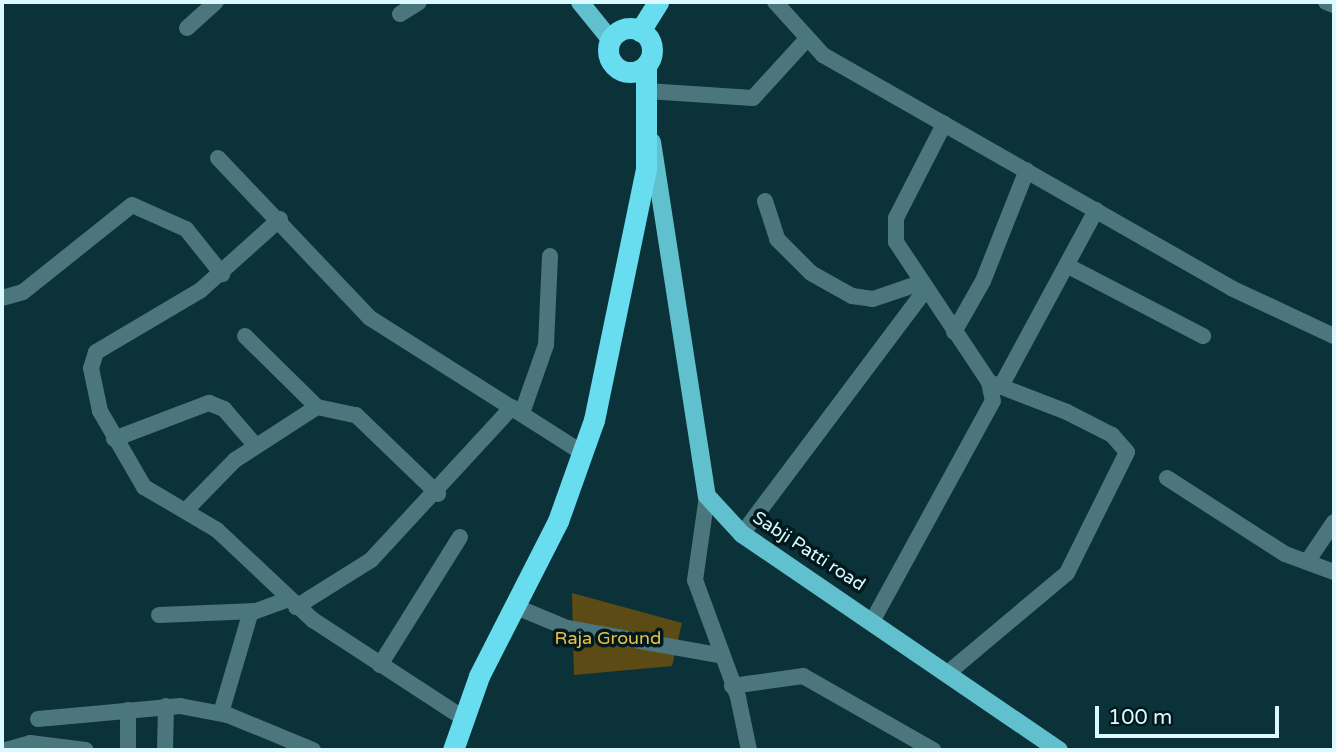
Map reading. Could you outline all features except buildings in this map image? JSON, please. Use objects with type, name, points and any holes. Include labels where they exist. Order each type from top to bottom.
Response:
[{"type":"highway","points":[[640,30],[658,2]]},
{"type":"highway","points":[[640,30],[623,29],[610,40],[608,55],[616,68],[631,73],[646,66]]},
{"type":"highway","points":[[453,750],[462,717],[514,606],[558,521],[583,453],[613,337],[650,131],[646,66],[652,47],[640,30]]},
{"type":"main road","points":[[580,2],[610,40]]},
{"type":"main road","name":"Sabji Patti road","points":[[650,131],[674,256],[694,440],[708,496],[742,534],[874,618],[1059,750]]},
{"type":"street","points":[[187,29],[216,2]]},
{"type":"street","points":[[400,14],[419,2]]},
{"type":"street","points":[[775,2],[805,41],[1231,288],[1334,336]]},
{"type":"street","points":[[1326,2],[1334,5]]},
{"type":"street","points":[[648,91],[753,98],[805,41]]},
{"type":"street","points":[[944,124],[894,230],[923,287],[995,384],[1112,435],[1127,452],[1067,573],[949,672]]},
{"type":"street","points":[[218,158],[280,219],[370,318],[583,453]]},
{"type":"street","points":[[954,332],[983,281],[1027,170]]},
{"type":"street","points":[[765,201],[777,239],[811,273],[852,296],[873,299],[923,287]]},
{"type":"street","points":[[2,298],[23,292],[132,205],[186,229],[222,274]]},
{"type":"street","points":[[874,618],[989,411],[995,384],[1070,267],[1097,209]]},
{"type":"street","points":[[280,219],[222,274],[96,352],[93,390],[114,439],[144,487],[217,530],[292,604],[462,717]]},
{"type":"street","points":[[159,615],[251,611],[292,604],[350,577],[438,494],[517,410],[546,345],[550,256]]},
{"type":"street","points":[[1070,267],[1203,337]]},
{"type":"street","points":[[742,534],[923,287]]},
{"type":"street","points":[[245,336],[317,407],[356,415],[438,494]]},
{"type":"street","points":[[114,439],[209,403],[224,409],[255,444]]},
{"type":"street","points":[[186,510],[255,444],[317,407]]},
{"type":"street","points":[[1167,478],[1307,562],[1334,572]]},
{"type":"street","points":[[708,496],[695,580],[718,655],[732,686],[749,750]]},
{"type":"street","points":[[1307,562],[1334,522]]},
{"type":"street","points":[[380,665],[460,537]]},
{"type":"street","points":[[514,606],[567,628],[718,655]]},
{"type":"street","points":[[220,713],[251,611]]},
{"type":"street","points":[[732,686],[803,676],[908,743],[933,750]]},
{"type":"street","points":[[165,750],[166,706]]},
{"type":"street","points":[[38,719],[166,706],[220,713],[313,750]]},
{"type":"street","points":[[128,710],[128,750]]},
{"type":"street","points":[[6,750],[43,743],[86,750]]},
{"type":"green space","name":"Raja Ground","points":[[572,593],[682,623],[672,666],[574,675]]}]
